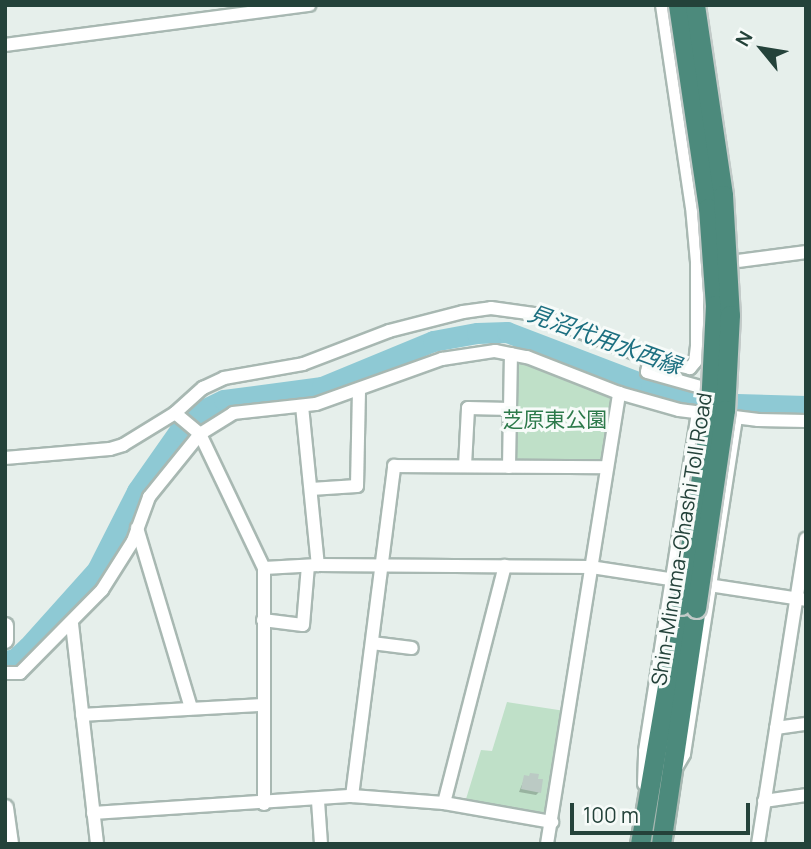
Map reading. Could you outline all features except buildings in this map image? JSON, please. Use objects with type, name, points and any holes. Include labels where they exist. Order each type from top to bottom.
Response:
[{"type":"highway","name":"Shin-Minuma-Ohashi Toll Road","points":[[678,5],[704,173],[715,304],[709,426],[688,607]]},
{"type":"highway","name":"Shin-Minuma-Ohashi Toll Road","points":[[665,744],[725,410],[730,315],[723,195],[695,5]]},
{"type":"highway","points":[[640,844],[647,802],[665,744]]},
{"type":"highway","points":[[661,844],[670,772],[665,744]]},
{"type":"street","points":[[5,46],[309,5]]},
{"type":"street","points":[[5,458],[110,449],[123,445],[178,415],[203,388],[224,378],[303,363],[389,331],[463,312],[491,308],[534,314],[650,359],[682,367],[693,366],[696,346],[697,267],[687,160],[662,5]]},
{"type":"street","points":[[697,267],[806,252]]},
{"type":"street","points":[[5,673],[20,673],[72,624],[102,590],[133,541],[149,497],[200,434],[233,412],[302,406],[359,391],[442,359],[495,351],[511,354],[619,393],[702,413],[736,418],[806,421]]},
{"type":"street","points":[[509,467],[511,354]]},
{"type":"street","points":[[647,802],[643,780],[645,751],[671,581],[708,389],[647,372],[650,359]]},
{"type":"street","points":[[311,489],[358,486],[359,391]]},
{"type":"street","points":[[547,844],[619,393]]},
{"type":"street","points":[[263,620],[303,625],[313,565],[311,489],[302,406]]},
{"type":"street","points":[[465,466],[468,408],[510,409]]},
{"type":"street","points":[[178,415],[200,434],[264,568],[264,804]]},
{"type":"street","points":[[670,772],[680,766],[684,754],[736,418]]},
{"type":"street","points":[[352,796],[394,466],[607,467]]},
{"type":"street","points":[[137,528],[191,708]]},
{"type":"street","points":[[758,844],[776,727],[801,601],[806,539]]},
{"type":"street","points":[[264,568],[313,565],[591,567],[801,601]]},
{"type":"street","points":[[444,803],[505,566]]},
{"type":"street","points":[[72,624],[97,844]]},
{"type":"street","points":[[5,626],[5,640]]},
{"type":"street","points":[[372,643],[412,648]]},
{"type":"street","points":[[82,715],[262,705]]},
{"type":"street","points":[[776,727],[806,724]]},
{"type":"street","points":[[764,801],[806,795]]},
{"type":"street","points":[[93,813],[318,801],[352,796],[444,803],[552,822]]},
{"type":"street","points":[[318,801],[321,844]]},
{"type":"street","points":[[5,808],[10,844]]},
{"type":"green space","name":"芝原東公園","points":[[515,357],[607,394],[611,399],[602,460],[596,463],[511,460]]},
{"type":"green space","points":[[507,702],[565,711],[550,810],[546,813],[466,799],[481,750],[492,751]]},
{"type":"waterway","name":"見沼代用水西縁","points":[[5,661],[15,659],[28,647],[97,570],[137,491],[179,431],[201,411],[224,400],[322,387],[433,341],[477,333],[507,332],[651,387],[697,399]]},
{"type":"waterway","name":"見沼代用水西縁","points":[[737,404],[806,406]]}]
